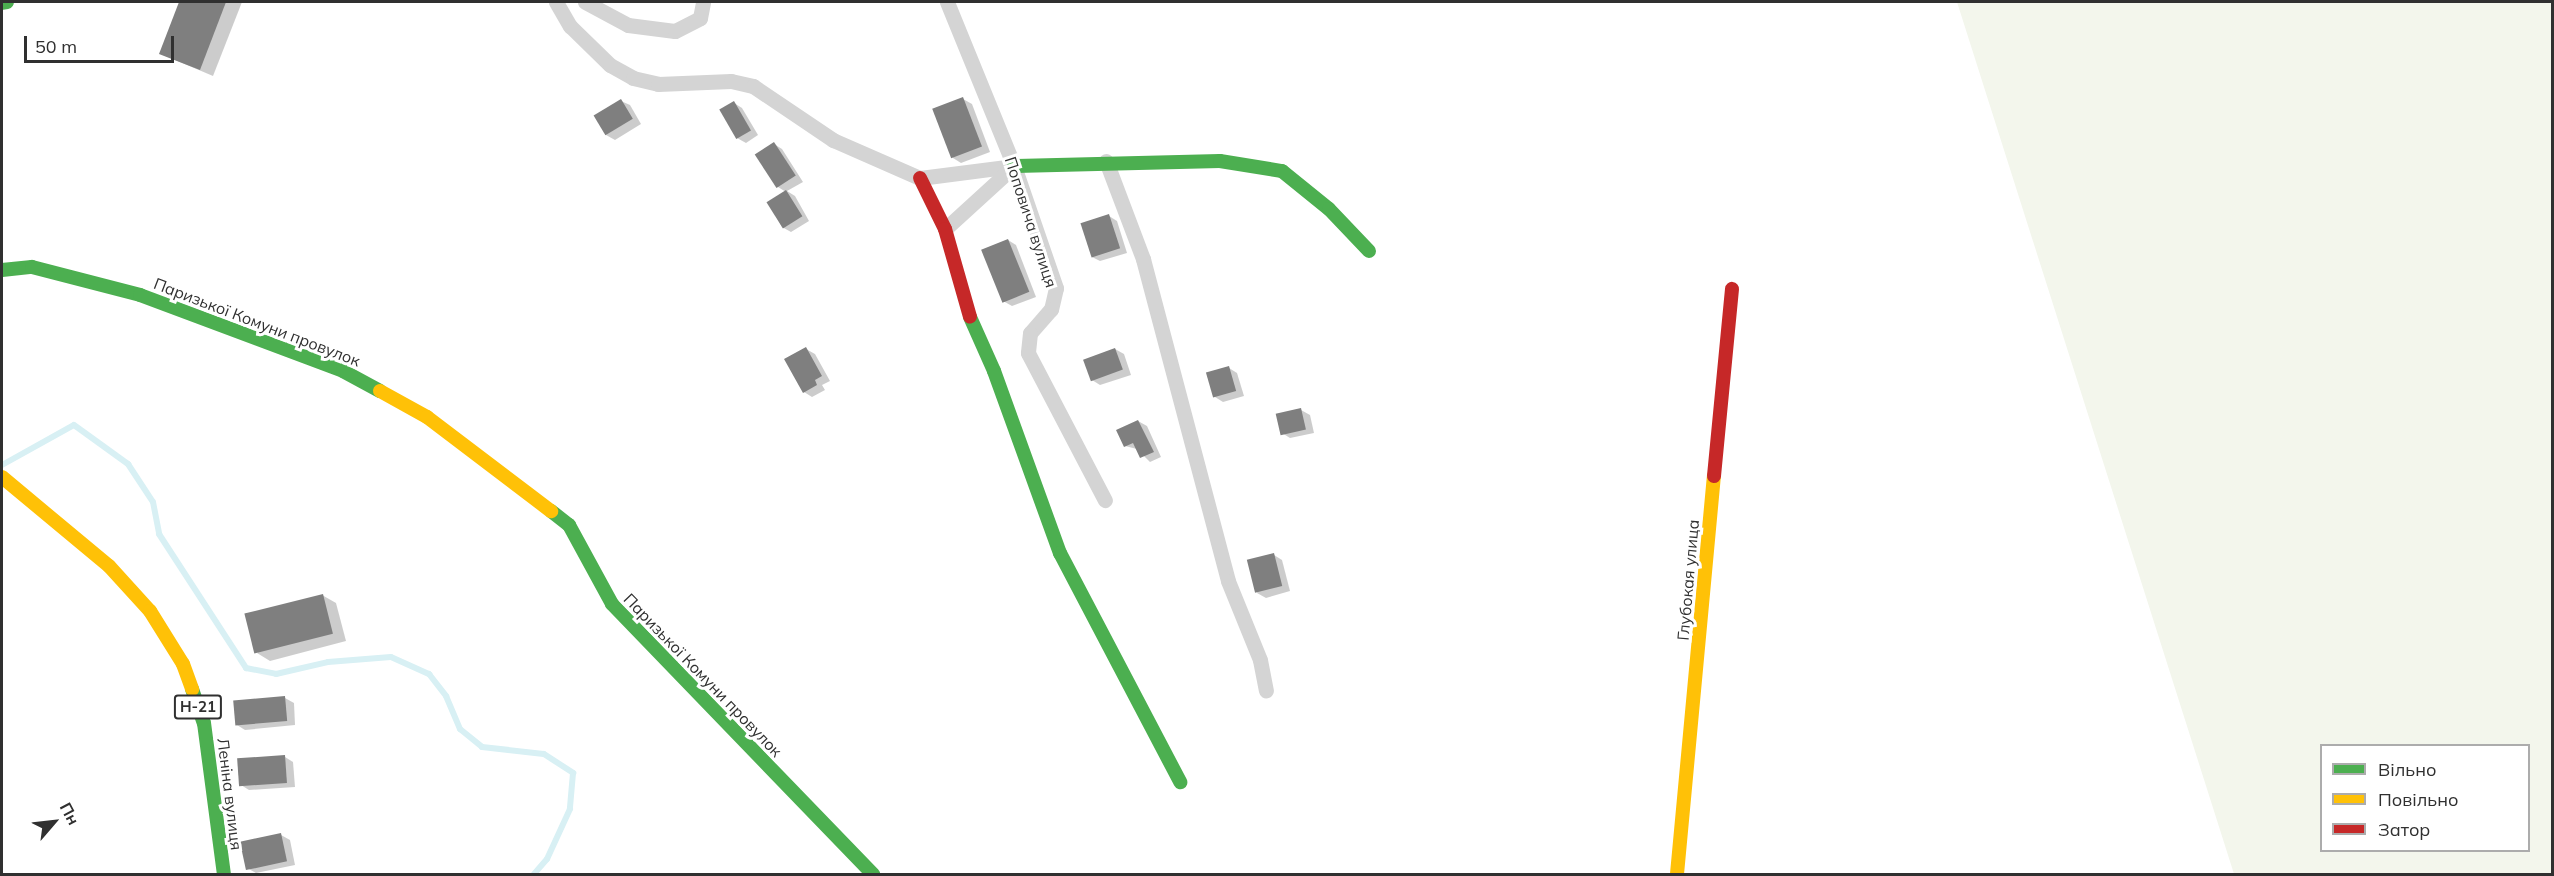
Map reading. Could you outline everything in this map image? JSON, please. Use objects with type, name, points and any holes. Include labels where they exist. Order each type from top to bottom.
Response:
[{"type":"street","points":[[2,3],[7,2]]},
{"type":"street","points":[[556,2],[570,26],[610,65],[633,78],[658,84],[731,81],[753,86],[832,140],[920,178],[1014,166],[1106,161],[1220,161],[1282,171],[1329,209],[1369,251]]},
{"type":"street","points":[[585,2],[628,26],[655,31],[675,31],[691,25],[700,18],[703,2]]},
{"type":"street","name":"Поповича вулиця","points":[[947,2],[1014,166],[1056,288],[1051,309],[1030,333],[1028,353],[1105,500]]},
{"type":"street","points":[[1106,161],[1143,259],[1228,581],[1260,660],[1266,690]]},
{"type":"street","points":[[945,229],[1014,166]]},
{"type":"street","points":[[920,178],[945,229],[967,310],[994,371],[1060,553],[1180,782]]},
{"type":"street","name":"Паризької Комуни провулок","points":[[2,270],[32,267],[140,295],[343,371],[427,417],[569,525],[612,604],[873,874]]},
{"type":"street","name":"Глубокая улица","points":[[1677,874],[1732,289]]},
{"type":"street","name":"Леніна вулиця","points":[[2,477],[109,566],[150,611],[183,664],[204,723],[224,874]]},
{"type":"shaded area","points":[[1957,2],[2552,2],[2552,874],[2234,874]]},
{"type":"building","points":[[179,2],[226,2],[200,70],[159,54]]},
{"type":"building","points":[[963,97],[982,146],[951,158],[932,109]]},
{"type":"building","points":[[621,99],[633,119],[605,135],[594,115]]},
{"type":"building","points":[[734,101],[751,130],[736,139],[719,110]]},
{"type":"building","points":[[774,142],[796,176],[776,188],[755,155]]},
{"type":"building","points":[[786,190],[802,216],[783,228],[766,202]]},
{"type":"building","points":[[1109,214],[1120,248],[1092,258],[1080,223]]},
{"type":"building","points":[[1008,239],[1029,292],[1002,303],[981,250]]},
{"type":"building","points":[[806,347],[822,376],[815,380],[817,385],[803,393],[784,359]]},
{"type":"building","points":[[1115,348],[1123,370],[1091,381],[1083,360]]},
{"type":"building","points":[[1229,366],[1236,391],[1213,398],[1206,373]]},
{"type":"building","points":[[1301,408],[1306,429],[1281,435],[1276,414]]},
{"type":"building","points":[[1138,420],[1154,452],[1140,458],[1133,443],[1124,447],[1116,430]]},
{"type":"building","points":[[1274,553],[1282,586],[1255,593],[1247,560]]},
{"type":"building","points":[[323,594],[333,634],[254,653],[244,614]]},
{"type":"building","points":[[285,696],[287,721],[235,725],[233,701]]},
{"type":"building","points":[[285,755],[287,783],[239,786],[237,758]]},
{"type":"building","points":[[281,833],[287,861],[246,870],[240,842]]},
{"type":"waterway","points":[[2,465],[74,425],[128,464],[153,502],[159,534],[246,668],[276,674],[328,662],[391,657],[429,674],[446,696],[460,729],[482,747],[544,754],[573,773],[570,809],[547,859],[534,874]]},
{"type":"traffic: fast","points":[[2,3],[7,2]]},
{"type":"traffic: fast","points":[[1014,166],[1220,161],[1282,171],[1329,209],[1369,251]]},
{"type":"traffic: fast","points":[[2,270],[32,267],[140,295],[343,371],[380,391]]},
{"type":"traffic: fast","points":[[970,317],[994,371],[1060,553],[1180,782]]},
{"type":"traffic: fast","points":[[551,511],[569,525],[612,604],[873,874]]},
{"type":"traffic: fast","points":[[192,689],[204,723],[224,874]]},
{"type":"traffic: slow","points":[[380,391],[427,417],[551,511]]},
{"type":"traffic: slow","points":[[1677,874],[1714,476]]},
{"type":"traffic: slow","points":[[2,477],[109,566],[150,611],[183,664],[192,689]]},
{"type":"traffic: jam","points":[[920,178],[945,229],[970,317]]},
{"type":"traffic: jam","points":[[1714,476],[1732,289]]}]
